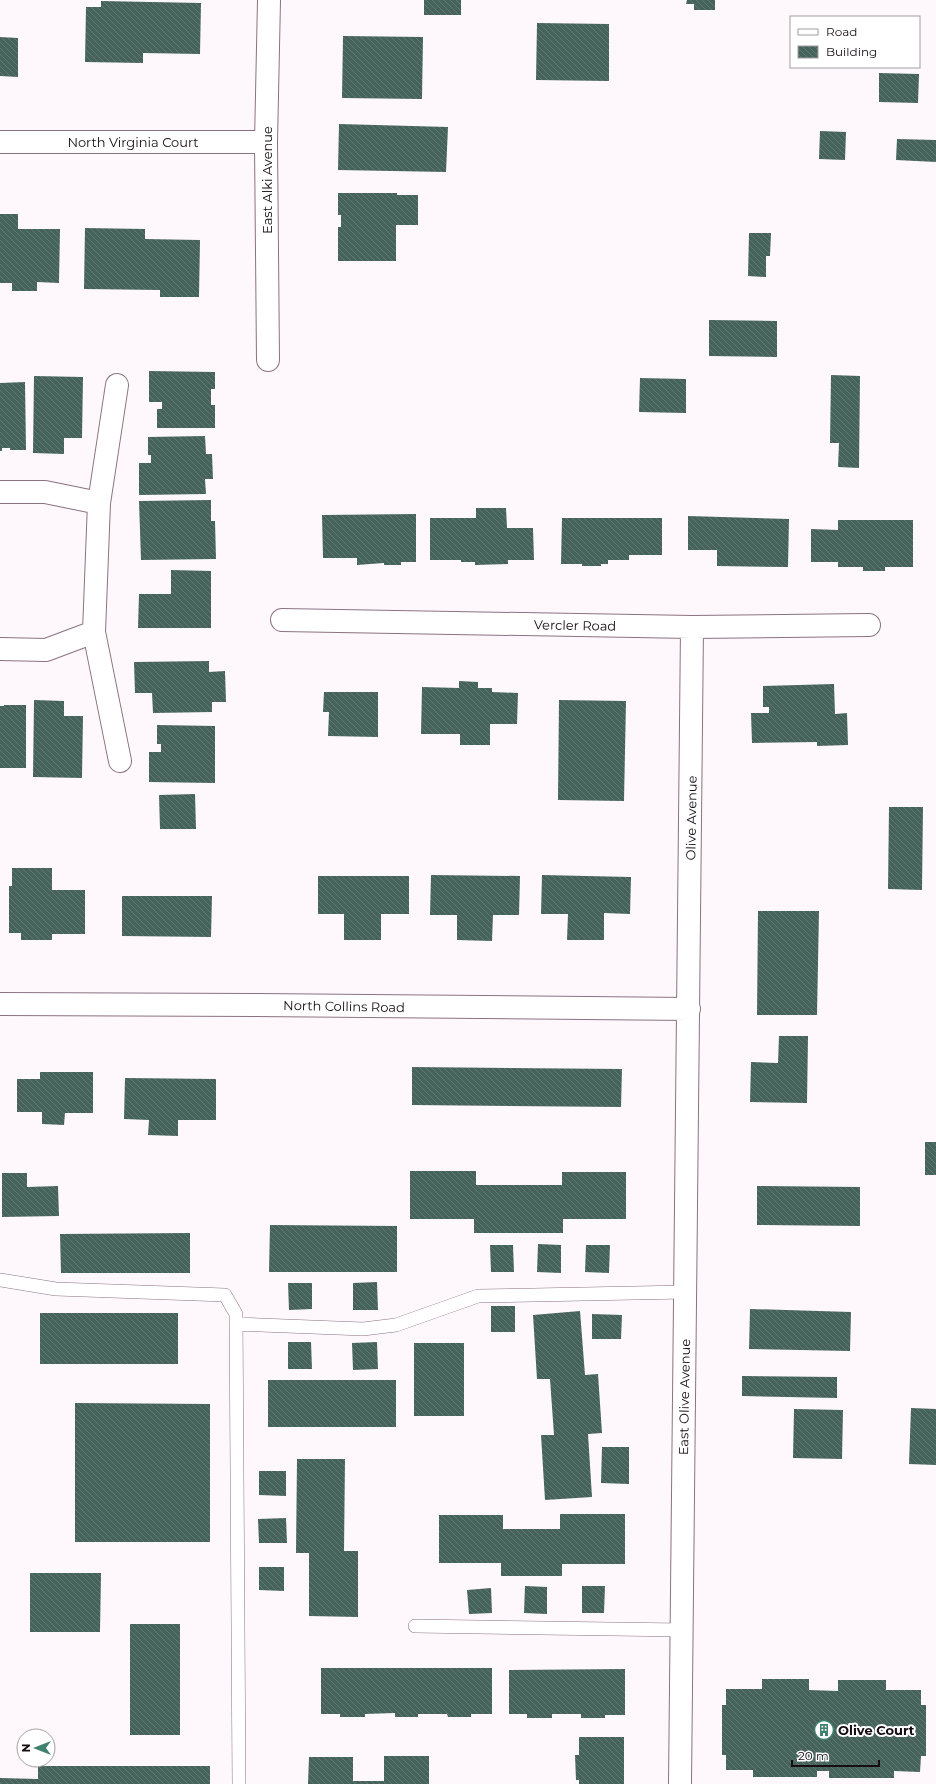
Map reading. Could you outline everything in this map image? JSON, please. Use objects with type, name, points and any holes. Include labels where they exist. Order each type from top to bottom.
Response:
[{"type":"street","name":"East Alki Avenue","points":[[268,360],[266,142],[269,0]]},
{"type":"street","name":"North Virginia Court","points":[[0,142],[266,142]]},
{"type":"street","points":[[117,385],[99,503],[94,632],[120,761]]},
{"type":"street","points":[[0,492],[45,492],[99,503]]},
{"type":"street","name":"Vercler Road","points":[[282,620],[692,627],[869,625]]},
{"type":"street","name":"Olive Avenue","points":[[689,1009],[692,627]]},
{"type":"street","points":[[0,649],[46,650],[94,632]]},
{"type":"street","name":"North Collins Road","points":[[0,1004],[689,1009]]},
{"type":"street","name":"East Olive Avenue","points":[[680,1784],[689,1009]]},
{"type":"lane","points":[[0,1280],[56,1289],[225,1295],[236,1314],[239,1784]]},
{"type":"lane","points":[[236,1324],[363,1329],[396,1325],[478,1296],[686,1292]]},
{"type":"lane","points":[[415,1626],[682,1630]]},
{"type":"building","points":[[424,0],[461,0],[461,15],[424,15]]},
{"type":"building","points":[[687,0],[715,0],[715,10],[694,10],[694,4],[686,4]]},
{"type":"building","points":[[101,1],[201,3],[200,54],[143,53],[143,63],[85,62],[86,7],[101,7]]},
{"type":"building","points":[[537,23],[609,24],[609,81],[536,80]]},
{"type":"building","points":[[343,36],[423,37],[422,99],[342,98]]},
{"type":"building","points":[[0,37],[18,38],[18,77],[0,76]]},
{"type":"building","points":[[879,73],[919,74],[918,103],[879,102]]},
{"type":"building","points":[[339,124],[448,127],[446,172],[338,170]]},
{"type":"building","points":[[820,131],[846,132],[845,160],[819,159]]},
{"type":"building","points":[[897,139],[936,140],[936,162],[896,160]]},
{"type":"building","points":[[338,193],[397,193],[397,195],[418,195],[418,225],[396,225],[396,261],[338,261],[338,227],[341,227],[341,215],[338,215]]},
{"type":"building","points":[[0,214],[18,214],[18,229],[60,229],[59,283],[37,282],[37,291],[12,291],[12,283],[0,283]]},
{"type":"building","points":[[85,228],[145,229],[145,239],[200,240],[199,297],[160,297],[160,290],[84,289]]},
{"type":"building","points":[[749,233],[771,233],[770,256],[766,256],[766,277],[748,276]]},
{"type":"building","points":[[709,320],[777,321],[777,357],[709,356]]},
{"type":"building","points":[[149,371],[215,372],[215,389],[211,389],[211,405],[215,405],[215,428],[157,428],[157,409],[162,409],[162,402],[149,402]]},
{"type":"building","points":[[831,375],[860,376],[859,468],[838,467],[839,443],[830,443]]},
{"type":"building","points":[[34,376],[83,377],[82,438],[64,438],[64,454],[33,453]]},
{"type":"building","points":[[640,378],[686,379],[686,413],[639,412]]},
{"type":"building","points":[[25,382],[26,450],[10,450],[10,448],[2,448],[2,451],[0,451],[0,383]]},
{"type":"building","points":[[205,436],[206,454],[212,454],[213,479],[205,479],[206,494],[139,495],[139,463],[151,463],[151,455],[148,455],[148,437]]},
{"type":"building","points":[[211,500],[211,521],[215,521],[216,559],[141,560],[139,501]]},
{"type":"building","points":[[476,508],[506,508],[507,528],[533,528],[534,560],[508,560],[508,564],[475,565],[475,562],[461,562],[461,560],[430,560],[430,518],[476,518]]},
{"type":"building","points":[[416,514],[416,562],[401,562],[401,565],[384,565],[384,563],[357,565],[357,558],[323,558],[322,515]]},
{"type":"building","points":[[688,516],[789,519],[788,567],[717,566],[717,550],[688,550]]},
{"type":"building","points":[[562,518],[662,518],[662,555],[629,555],[629,560],[608,560],[608,564],[601,564],[601,566],[561,564]]},
{"type":"building","points":[[838,520],[913,520],[913,567],[885,567],[885,571],[863,571],[863,567],[838,567],[838,562],[811,562],[811,529],[838,530]]},
{"type":"building","points":[[171,570],[211,571],[211,628],[138,628],[139,594],[171,594]]},
{"type":"building","points":[[209,661],[209,672],[225,671],[226,702],[212,702],[212,712],[153,713],[152,693],[135,693],[134,662]]},
{"type":"building","points":[[459,681],[478,682],[478,688],[492,688],[492,692],[518,693],[517,724],[490,724],[490,745],[460,745],[460,734],[421,734],[422,687],[459,688]]},
{"type":"building","points":[[834,684],[835,714],[847,713],[848,745],[817,746],[817,742],[752,743],[751,713],[769,713],[769,707],[763,707],[763,686]]},
{"type":"building","points":[[324,692],[378,692],[378,737],[328,736],[329,712],[323,712]]},
{"type":"building","points":[[34,700],[64,701],[64,716],[83,716],[82,778],[33,777]]},
{"type":"building","points":[[559,700],[626,701],[624,801],[558,800]]},
{"type":"building","points":[[26,705],[26,768],[0,768],[0,706]]},
{"type":"building","points":[[157,725],[215,726],[215,783],[149,782],[149,752],[161,752],[161,744],[157,744]]},
{"type":"building","points":[[195,794],[196,829],[160,829],[159,795]]},
{"type":"building","points":[[889,807],[923,807],[922,890],[888,889]]},
{"type":"building","points":[[12,868],[52,868],[52,890],[85,890],[85,934],[52,934],[52,940],[21,940],[21,933],[9,933],[9,886],[12,886]]},
{"type":"building","points":[[431,875],[520,876],[519,915],[493,915],[492,941],[457,940],[457,915],[430,915]]},
{"type":"building","points":[[542,875],[631,877],[630,914],[604,913],[604,940],[567,940],[568,914],[541,914]]},
{"type":"building","points":[[318,876],[409,876],[409,914],[381,914],[381,940],[344,940],[344,914],[318,914]]},
{"type":"building","points":[[122,896],[212,896],[211,937],[122,936]]},
{"type":"building","points":[[758,911],[819,911],[817,1015],[757,1015]]},
{"type":"building","points":[[779,1036],[808,1036],[807,1103],[750,1102],[751,1062],[778,1063]]},
{"type":"building","points":[[412,1067],[622,1069],[621,1107],[412,1105]]},
{"type":"building","points":[[40,1072],[93,1072],[93,1113],[65,1113],[64,1125],[42,1124],[42,1112],[17,1112],[17,1079],[40,1079]]},
{"type":"building","points":[[125,1078],[216,1079],[216,1120],[178,1120],[178,1136],[148,1135],[149,1120],[124,1119]]},
{"type":"building","points":[[925,1142],[936,1142],[936,1175],[925,1175]]},
{"type":"building","points":[[410,1171],[476,1171],[476,1185],[562,1185],[562,1172],[626,1172],[626,1219],[563,1219],[563,1233],[474,1233],[474,1219],[410,1219]]},
{"type":"building","points":[[2,1173],[27,1173],[27,1187],[58,1186],[59,1216],[2,1217]]},
{"type":"building","points":[[757,1186],[860,1187],[860,1226],[757,1225]]},
{"type":"building","points":[[270,1225],[397,1226],[397,1272],[269,1272]]},
{"type":"building","points":[[190,1233],[190,1273],[61,1273],[60,1234]]},
{"type":"building","points":[[538,1244],[561,1245],[561,1273],[537,1272]]},
{"type":"building","points":[[490,1245],[513,1245],[514,1272],[491,1272]]},
{"type":"building","points":[[586,1245],[610,1245],[609,1273],[585,1272]]},
{"type":"building","points":[[377,1282],[378,1310],[353,1310],[353,1283]]},
{"type":"building","points":[[288,1283],[312,1283],[312,1309],[289,1310]]},
{"type":"building","points":[[491,1306],[515,1306],[515,1332],[491,1332]]},
{"type":"building","points":[[750,1309],[851,1312],[850,1351],[749,1349]]},
{"type":"building","points":[[580,1311],[585,1375],[598,1374],[602,1433],[588,1434],[592,1497],[545,1500],[541,1435],[554,1435],[550,1379],[537,1379],[533,1315]]},
{"type":"building","points":[[40,1313],[178,1313],[178,1364],[40,1364]]},
{"type":"building","points":[[592,1314],[622,1315],[621,1339],[592,1339]]},
{"type":"building","points":[[288,1342],[311,1342],[312,1369],[288,1369]]},
{"type":"building","points":[[377,1342],[378,1369],[353,1370],[352,1343]]},
{"type":"building","points":[[414,1343],[464,1343],[464,1416],[414,1416]]},
{"type":"building","points":[[742,1376],[837,1377],[837,1398],[742,1396]]},
{"type":"building","points":[[268,1380],[396,1380],[396,1427],[268,1427]]},
{"type":"building","points":[[75,1403],[210,1404],[210,1542],[75,1542]]},
{"type":"building","points":[[911,1408],[936,1409],[936,1465],[909,1464]]},
{"type":"building","points":[[794,1409],[843,1410],[842,1459],[793,1458]]},
{"type":"building","points":[[602,1447],[629,1447],[629,1484],[601,1483]]},
{"type":"building","points":[[297,1459],[345,1459],[344,1551],[358,1551],[358,1617],[309,1616],[309,1553],[296,1553]]},
{"type":"building","points":[[259,1471],[286,1471],[286,1496],[259,1495]]},
{"type":"building","points":[[560,1514],[625,1514],[625,1564],[562,1564],[562,1576],[501,1576],[501,1563],[439,1563],[439,1515],[503,1515],[503,1529],[560,1529]]},
{"type":"building","points":[[286,1518],[287,1543],[259,1543],[258,1519]]},
{"type":"building","points":[[259,1567],[284,1567],[284,1591],[259,1590]]},
{"type":"building","points":[[30,1573],[101,1573],[100,1632],[30,1632]]},
{"type":"building","points":[[525,1586],[547,1587],[547,1614],[524,1613]]},
{"type":"building","points":[[582,1586],[605,1586],[604,1613],[582,1613]]},
{"type":"building","points":[[491,1588],[492,1613],[469,1614],[467,1590]]},
{"type":"building","points":[[130,1624],[180,1624],[180,1735],[130,1735]]},
{"type":"building","points":[[321,1668],[492,1668],[492,1714],[471,1714],[471,1717],[448,1717],[447,1714],[418,1714],[418,1717],[395,1717],[395,1713],[365,1714],[365,1717],[340,1717],[340,1714],[321,1714]]},
{"type":"building","points":[[625,1669],[625,1715],[605,1715],[605,1718],[581,1718],[581,1714],[552,1714],[552,1718],[527,1718],[527,1714],[509,1714],[509,1670]]},
{"type":"building","name":"Olive Court","points":[[762,1679],[809,1679],[809,1690],[838,1691],[838,1680],[886,1680],[886,1690],[921,1690],[921,1705],[926,1705],[926,1756],[921,1756],[920,1772],[894,1771],[894,1778],[829,1778],[829,1771],[817,1771],[817,1777],[753,1777],[753,1770],[726,1770],[726,1755],[722,1755],[722,1705],[726,1705],[726,1689],[762,1689]]},
{"type":"building","points":[[579,1737],[624,1737],[624,1784],[579,1784],[579,1780],[576,1780],[575,1755],[579,1755]]},
{"type":"building","points":[[384,1756],[429,1756],[429,1784],[308,1784],[309,1757],[353,1757],[353,1781],[384,1781]]},
{"type":"building","points":[[56,1766],[210,1766],[210,1784],[0,1784],[0,1778],[38,1779],[38,1768],[56,1768]]},
{"type":"place","name":"Olive Court","points":[[824,1730]]}]
